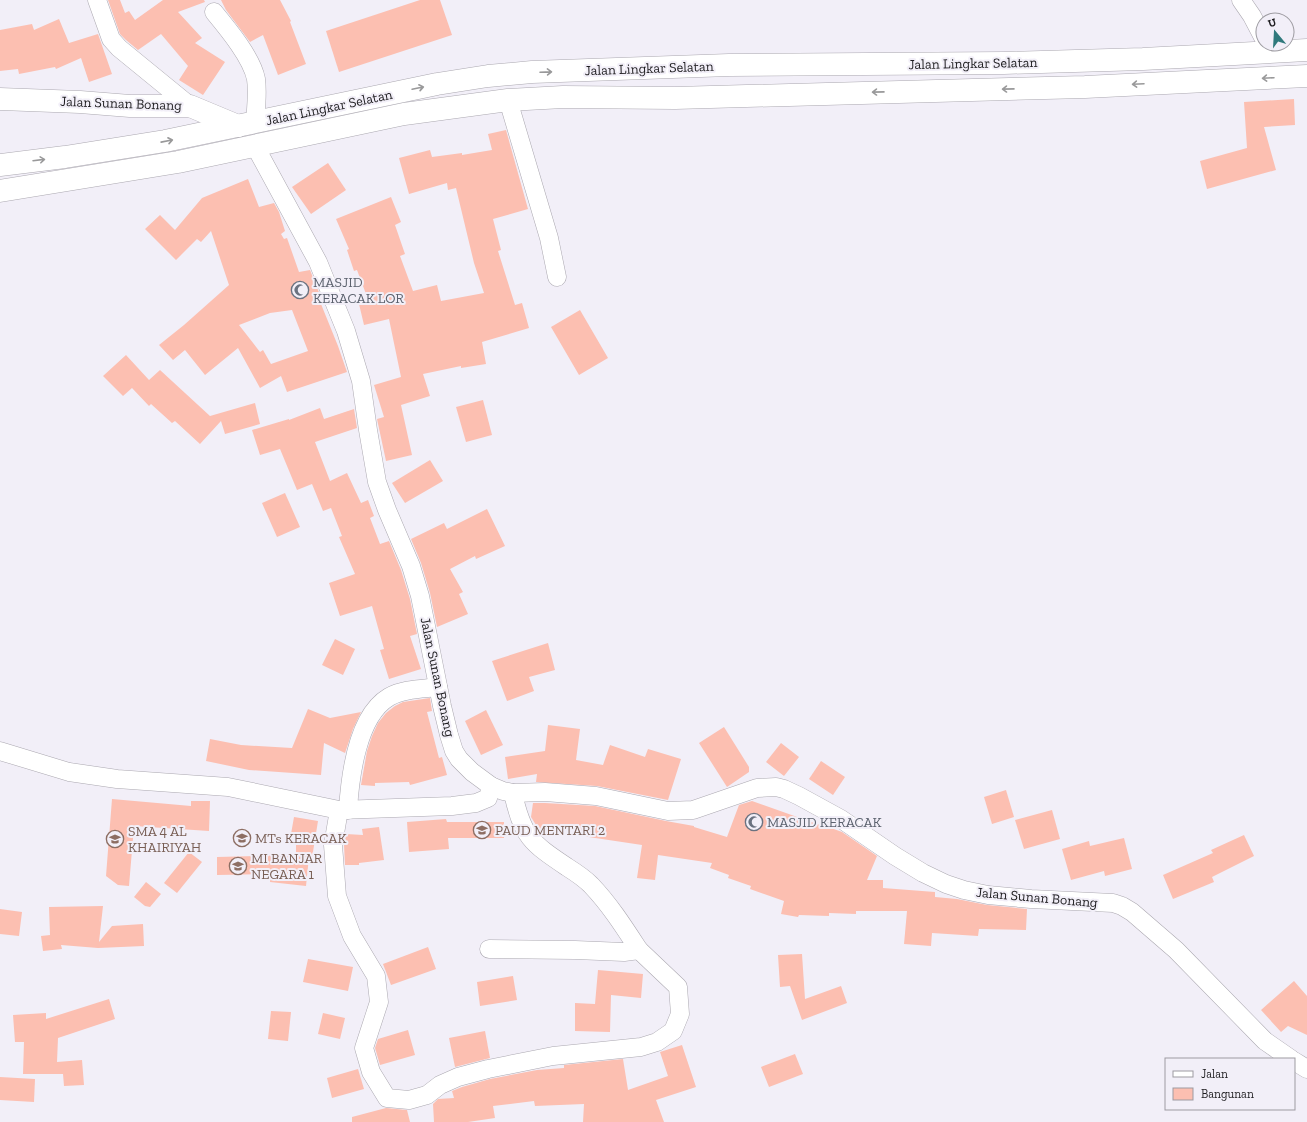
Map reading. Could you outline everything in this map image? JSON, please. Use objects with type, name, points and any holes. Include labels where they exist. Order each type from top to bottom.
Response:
[{"type":"main road","name":"Jalan Lingkar Selatan","points":[[0,165],[136,146],[438,84],[488,76],[573,70],[767,65],[1004,63],[1143,59],[1255,45]]},
{"type":"main road","name":"Jalan Lingkar Selatan","points":[[1295,48],[1307,50]]},
{"type":"main road","points":[[766,95],[767,65]]},
{"type":"main road","name":"Jalan Lingkar Selatan","points":[[0,191],[178,162],[404,114],[508,100],[563,97],[675,98],[1085,87],[1307,76]]},
{"type":"main road","name":"Jalan Sunan Bonang","points":[[0,99],[80,102],[130,106],[190,106],[247,124]]},
{"type":"street","points":[[97,0],[111,39],[119,48],[190,106]]},
{"type":"street","points":[[1241,0],[1255,22]]},
{"type":"street","points":[[214,12],[231,33],[250,62],[254,72],[257,86],[247,124]]},
{"type":"street","points":[[508,100],[549,238],[557,277]]},
{"type":"street","name":"Jalan Sunan Bonang","points":[[255,146],[318,262],[351,345],[361,381],[377,482],[387,510],[411,566],[420,596],[449,735],[454,750],[469,769],[491,786],[513,793],[545,792],[596,796],[623,800],[658,809],[681,811],[702,808],[757,788],[776,787],[784,789],[841,819],[923,873],[946,884],[964,890],[988,895],[1031,899],[1113,903],[1132,912],[1176,950],[1265,1041],[1290,1058]]},
{"type":"street","points":[[438,686],[399,693],[382,702],[374,712],[367,723],[357,751],[344,810],[334,845],[337,896],[352,936],[376,976],[379,1002],[364,1048],[370,1072],[387,1098],[409,1100],[427,1095],[440,1085],[458,1076],[488,1068],[552,1056],[641,1047],[657,1042],[673,1031],[680,1014],[678,987],[639,950],[613,912],[590,884],[529,838],[519,816],[513,793]]},
{"type":"street","points":[[0,751],[69,772],[118,779],[228,787],[344,810],[429,808],[476,803],[488,798],[491,786]]},
{"type":"street","points":[[489,949],[624,952],[639,950]]},
{"type":"street","points":[[1295,1062],[1307,1069]]},
{"type":"building","points":[[108,0],[120,0],[125,13],[129,11],[135,20],[163,0],[204,0],[205,2],[178,12],[202,38],[195,43],[225,62],[203,95],[179,80],[188,66],[161,34],[138,50],[120,34]]},
{"type":"building","points":[[221,0],[280,0],[291,21],[290,22],[306,64],[278,75],[263,35],[250,42],[226,10]]},
{"type":"building","points":[[420,0],[440,0],[452,35],[339,72],[326,31]]},
{"type":"building","points":[[59,19],[69,43],[98,34],[112,74],[89,82],[81,58],[56,69],[55,67],[19,74],[18,69],[0,71],[0,30],[32,24],[34,30]]},
{"type":"building","points":[[1294,99],[1295,125],[1264,127],[1276,170],[1207,189],[1200,161],[1247,148],[1244,102]]},
{"type":"building","points":[[506,130],[528,209],[493,219],[501,250],[498,251],[515,305],[522,303],[529,328],[482,342],[486,364],[461,368],[461,366],[423,374],[430,396],[401,405],[412,455],[386,461],[377,419],[384,417],[374,385],[401,377],[389,319],[364,325],[359,304],[369,302],[357,270],[354,271],[347,250],[349,249],[336,219],[391,197],[401,222],[395,225],[405,254],[400,256],[413,291],[437,285],[441,301],[484,293],[474,263],[456,188],[448,190],[447,183],[409,194],[399,158],[430,150],[432,157],[462,153],[462,155],[492,150],[488,134]]},
{"type":"building","points":[[328,163],[346,190],[311,214],[292,187]]},
{"type":"building","points":[[248,179],[259,207],[274,203],[279,212],[285,231],[281,234],[284,239],[287,238],[299,272],[310,270],[320,295],[321,304],[347,372],[287,392],[281,376],[260,388],[238,348],[205,375],[185,350],[173,360],[159,345],[229,285],[211,231],[201,242],[197,239],[176,260],[145,229],[160,215],[175,230],[202,198]],"holes":[[[292,310],[308,351],[271,364],[263,350],[260,352],[239,325],[270,313]]]},
{"type":"building","points":[[580,310],[608,358],[579,375],[551,327]]},
{"type":"building","points":[[126,355],[149,380],[160,370],[210,416],[255,403],[260,424],[225,434],[221,421],[200,444],[175,421],[172,423],[151,404],[149,406],[132,388],[123,396],[103,376]]},
{"type":"building","points":[[483,400],[492,435],[466,442],[456,407]]},
{"type":"building","points":[[320,408],[324,419],[354,409],[357,428],[315,442],[330,481],[347,473],[361,503],[368,500],[374,516],[370,518],[380,544],[389,541],[401,570],[410,599],[417,634],[410,636],[421,669],[389,679],[380,650],[384,649],[372,606],[340,616],[329,583],[355,574],[339,537],[342,536],[331,508],[323,511],[312,484],[297,490],[280,449],[260,455],[252,430],[289,420]]},
{"type":"building","points":[[430,460],[443,481],[405,503],[392,483]]},
{"type":"building","points":[[285,493],[300,527],[277,537],[262,503]]},
{"type":"building","points":[[487,509],[505,546],[476,559],[475,556],[450,569],[463,592],[459,594],[468,614],[437,627],[430,593],[421,563],[411,539],[444,523],[447,529]]},
{"type":"building","points":[[335,639],[355,649],[343,675],[322,665]]},
{"type":"building","points":[[548,643],[555,670],[529,677],[534,691],[507,701],[492,661]]},
{"type":"building","points":[[430,698],[432,711],[427,712],[439,758],[442,757],[447,775],[410,785],[409,782],[375,783],[375,786],[361,785],[367,751],[378,723],[386,713],[403,702]]},
{"type":"building","points":[[308,709],[330,718],[361,712],[353,729],[345,753],[324,743],[321,775],[249,770],[206,761],[210,739],[241,745],[292,748]]},
{"type":"building","points":[[486,710],[503,745],[481,755],[465,721]]},
{"type":"building","points":[[548,725],[580,729],[576,760],[603,765],[610,745],[645,757],[648,749],[681,759],[668,800],[597,786],[536,782],[537,774],[508,779],[505,757],[545,751]]},
{"type":"building","points":[[724,727],[749,767],[749,772],[727,787],[699,743]]},
{"type":"building","points":[[781,743],[799,757],[784,776],[766,762]]},
{"type":"building","points":[[821,761],[845,777],[833,795],[809,779]]},
{"type":"building","points":[[1006,790],[1014,817],[992,824],[984,797]]},
{"type":"building","points":[[112,799],[191,806],[191,801],[210,801],[209,831],[134,826],[129,886],[118,885],[106,876]]},
{"type":"building","points":[[752,801],[842,832],[877,856],[867,880],[883,880],[883,888],[935,892],[935,897],[957,899],[987,905],[1027,909],[1026,930],[979,929],[978,936],[932,933],[931,946],[904,944],[907,911],[856,911],[856,914],[829,913],[829,916],[799,915],[798,917],[781,914],[784,901],[750,889],[751,886],[728,878],[729,875],[710,868],[712,863],[658,855],[655,880],[637,878],[642,845],[582,836],[582,831],[553,828],[552,835],[541,833],[531,817],[533,803],[595,806],[694,826],[727,837],[739,805]]},
{"type":"building","points":[[1052,810],[1060,839],[1024,849],[1015,820]]},
{"type":"building","points":[[294,817],[318,821],[312,858],[309,857],[306,886],[270,882],[271,874],[217,875],[217,857],[296,855],[296,834],[291,834]]},
{"type":"building","points":[[446,819],[447,822],[504,822],[504,838],[448,838],[449,849],[409,852],[407,822]]},
{"type":"building","points":[[379,827],[384,860],[359,863],[359,865],[345,865],[344,845],[346,834],[363,835],[362,829]]},
{"type":"building","points":[[1244,835],[1254,856],[1212,877],[1214,882],[1173,899],[1163,875],[1213,853],[1211,850]]},
{"type":"building","points":[[1124,838],[1132,869],[1105,876],[1104,871],[1071,880],[1062,849],[1089,841],[1090,846]]},
{"type":"building","points":[[189,852],[202,862],[177,893],[164,883]]},
{"type":"building","points":[[146,882],[161,894],[150,907],[145,906],[134,897]]},
{"type":"building","points":[[103,906],[99,942],[112,926],[143,924],[144,946],[98,948],[61,945],[62,949],[43,951],[41,936],[50,935],[49,907]]},
{"type":"building","points":[[0,909],[22,912],[19,936],[0,934]]},
{"type":"building","points":[[428,947],[436,969],[391,985],[383,964]]},
{"type":"building","points":[[802,954],[805,999],[841,986],[847,1003],[802,1020],[790,986],[780,987],[778,955]]},
{"type":"building","points":[[308,959],[353,967],[348,991],[303,982]]},
{"type":"building","points":[[598,970],[643,974],[641,998],[611,995],[610,1032],[575,1031],[575,1003],[595,1004]]},
{"type":"building","points":[[513,976],[517,1000],[480,1006],[477,982]]},
{"type":"building","points":[[1294,981],[1307,996],[1307,1035],[1288,1026],[1281,1032],[1261,1010]]},
{"type":"building","points":[[109,999],[115,1019],[58,1038],[57,1062],[82,1060],[84,1085],[64,1086],[63,1074],[23,1074],[24,1042],[15,1042],[13,1015],[46,1013],[46,1019]]},
{"type":"building","points":[[271,1011],[291,1012],[288,1041],[268,1039]]},
{"type":"building","points":[[323,1013],[345,1018],[340,1039],[318,1034]]},
{"type":"building","points":[[408,1030],[415,1055],[380,1065],[375,1048],[378,1039]]},
{"type":"building","points":[[485,1031],[490,1058],[455,1067],[449,1038]]},
{"type":"building","points":[[682,1045],[696,1087],[656,1100],[664,1122],[583,1122],[584,1104],[535,1106],[534,1101],[493,1106],[495,1118],[468,1122],[434,1122],[433,1104],[438,1099],[454,1098],[452,1091],[490,1079],[537,1070],[564,1068],[564,1065],[623,1059],[628,1090],[668,1076],[660,1052]]},
{"type":"building","points":[[795,1054],[803,1074],[769,1087],[761,1067]]},
{"type":"building","points":[[358,1069],[364,1089],[332,1098],[327,1078]]},
{"type":"building","points":[[0,1077],[35,1079],[34,1102],[0,1100]]},
{"type":"building","points":[[386,1108],[407,1110],[410,1122],[352,1122],[352,1117]]},
{"type":"place","name":"MASJID KERACAK LOR","points":[[300,290]]},
{"type":"place","name":"MASJID KERACAK","points":[[754,822]]},
{"type":"place","name":"PAUD MENTARI 2","points":[[482,830]]},
{"type":"place","name":"MTs KERACAK","points":[[242,838]]},
{"type":"place","name":"SMA 4 AL KHAIRIYAH","points":[[115,839]]},
{"type":"place","name":"MI BANJAR NEGARA 1","points":[[238,866]]}]
